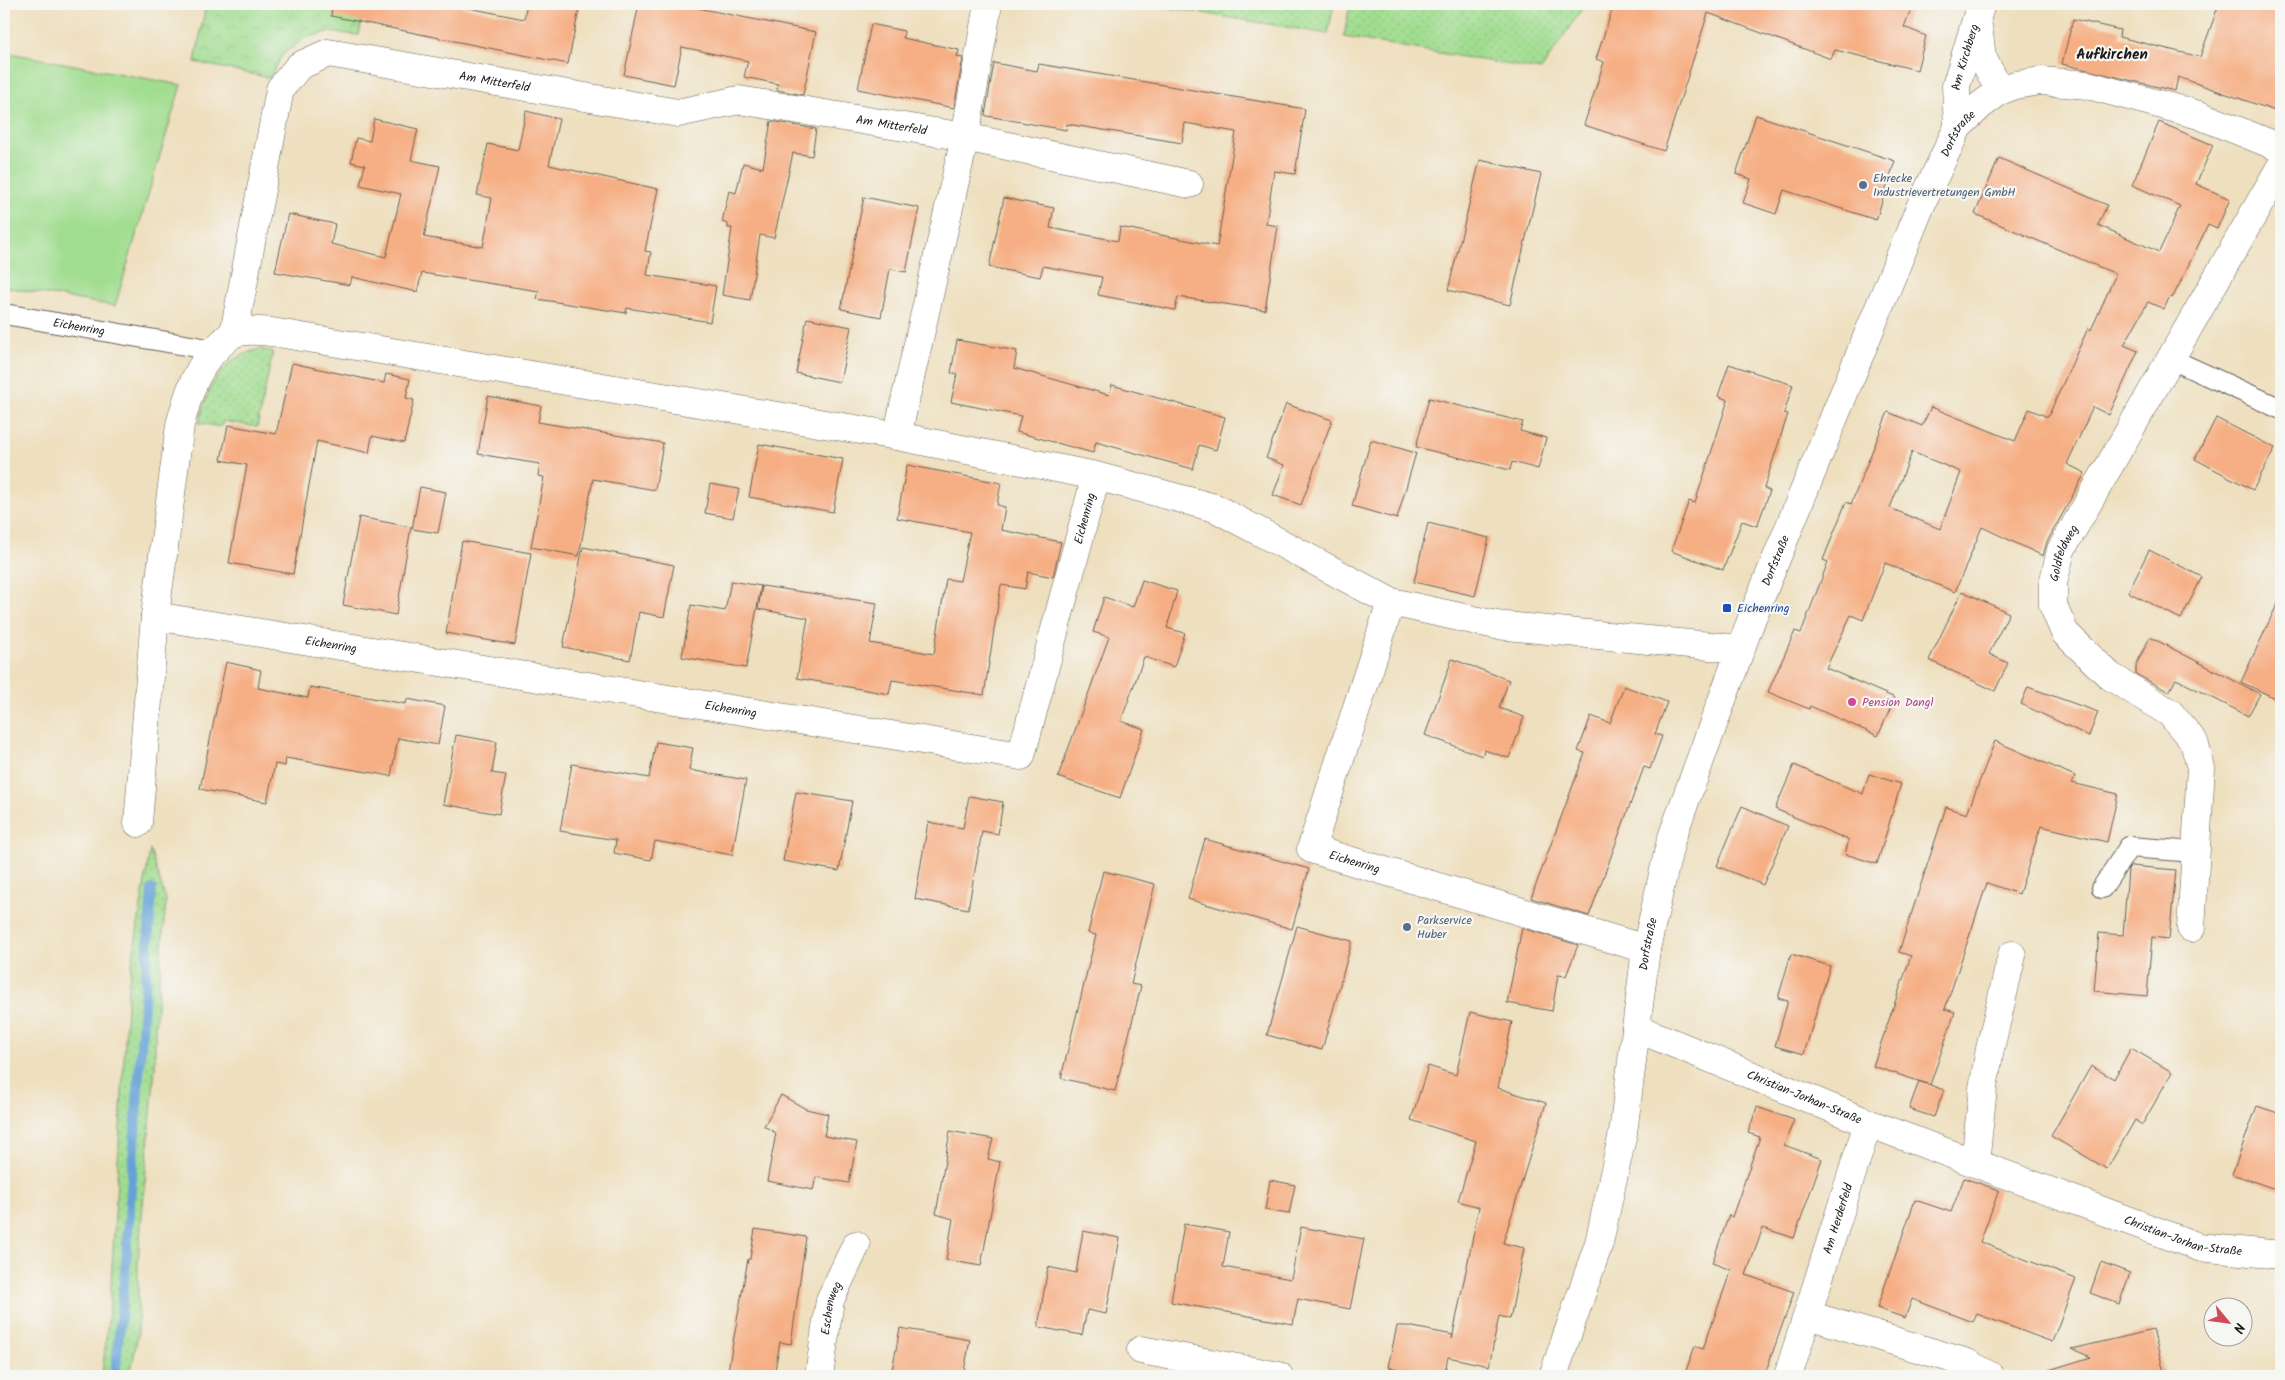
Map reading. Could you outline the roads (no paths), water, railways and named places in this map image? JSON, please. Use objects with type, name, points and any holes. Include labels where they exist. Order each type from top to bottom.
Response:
[{"type":"street","points":[[897,436],[966,137],[988,4]]},
{"type":"street","name":"Am Kirchberg","points":[[1979,12],[1982,58],[2000,91]]},
{"type":"street","name":"Am Kirchberg","points":[[1958,127],[1956,86],[1979,12]]},
{"type":"street","name":"Am Mitterfeld","points":[[224,342],[280,89],[299,66],[328,53],[678,113],[739,100],[966,137],[1188,184]]},
{"type":"street","name":"Dorfstraße","points":[[1553,1376],[1599,1243],[1623,1133],[1646,949],[1671,840],[1740,649],[1921,205],[1958,127],[1981,105],[2000,91],[2015,85],[2041,80],[2088,85],[2198,115],[2281,148]]},
{"type":"street","name":"Goldfeldweg","points":[[2191,928],[2201,768],[2194,742],[2170,713],[2110,676],[2065,633],[2053,605],[2053,584],[2061,550],[2281,166]]},
{"type":"street","name":"Eichenring","points":[[224,342],[270,332],[897,436],[1096,476],[1215,508],[1392,602],[1496,625],[1740,649]]},
{"type":"street","points":[[138,824],[155,616],[180,425],[187,399],[198,371],[224,342]]},
{"type":"street","name":"Eichenring","points":[[155,616],[1021,756],[1096,476]]},
{"type":"street","name":"Eichenring","points":[[1392,602],[1311,849],[1646,949]]},
{"type":"street","points":[[1975,1163],[1988,1058],[2012,955]]},
{"type":"street","name":"Christian-Jorhan-Straße","points":[[1636,1028],[1868,1123],[2199,1247],[2281,1255]]},
{"type":"street","name":"Am Herderfeld","points":[[1788,1376],[1868,1123]]},
{"type":"street","name":"Eschenweg","points":[[820,1376],[830,1300],[856,1245]]},
{"type":"street","points":[[1808,1314],[1966,1362],[1990,1376]]},
{"type":"street","points":[[1141,1350],[1279,1376]]},
{"type":"lane","name":"Eichenring","points":[[4,314],[224,342]]},
{"type":"lane","points":[[2171,359],[2281,409]]},
{"type":"lane","points":[[2102,888],[2129,846],[2195,852]]},
{"type":"waterway","points":[[115,1376],[126,1261],[152,889]]},
{"type":"place","name":"Ehrecke Industrievertretungen GmbH","points":[[1863,185]]},
{"type":"place","name":"Eichenring","points":[[1727,608]]},
{"type":"place","name":"Pension Dangl","points":[[1852,702]]},
{"type":"place","name":"Parkservice Huber","points":[[1407,927]]},
{"type":"district","name":"Aufkirchen","points":[[2112,54]]}]
